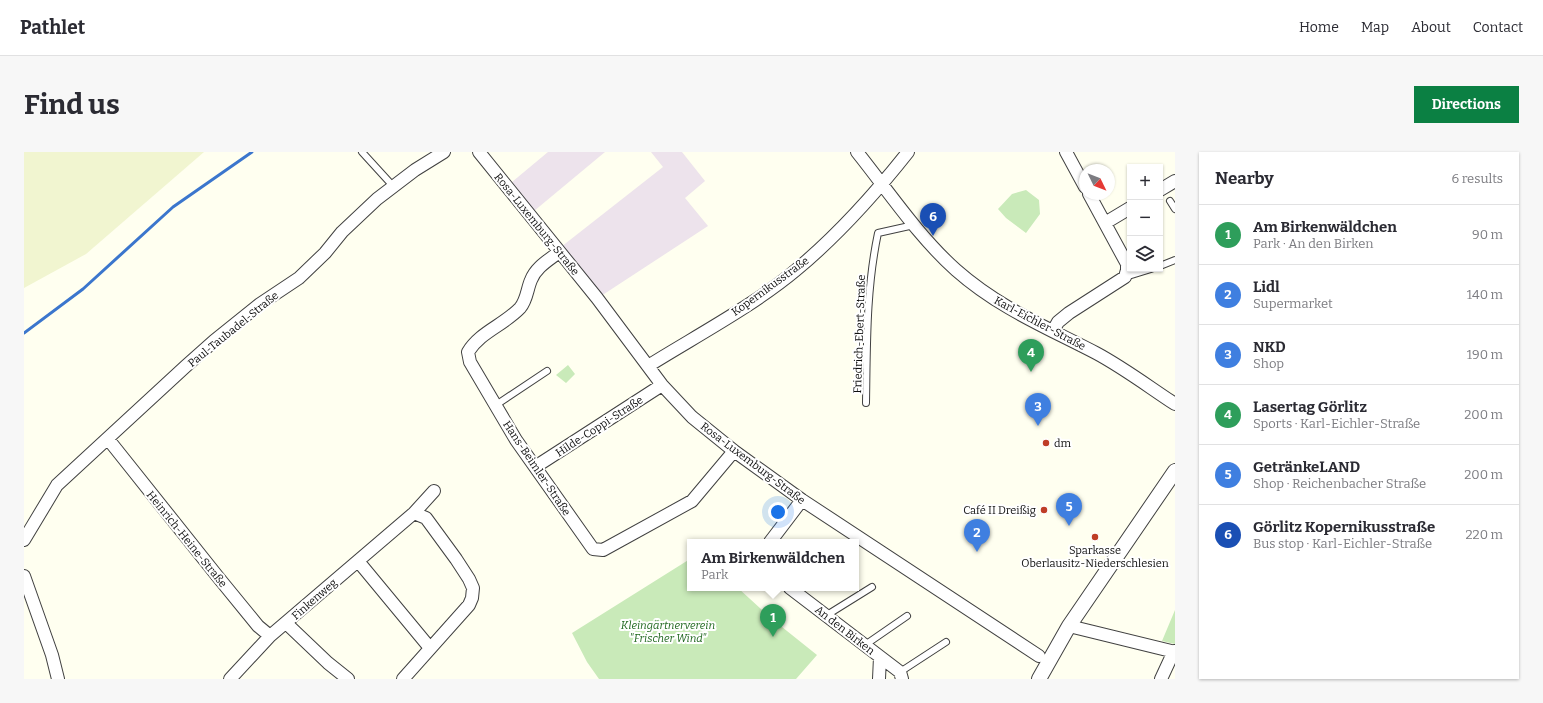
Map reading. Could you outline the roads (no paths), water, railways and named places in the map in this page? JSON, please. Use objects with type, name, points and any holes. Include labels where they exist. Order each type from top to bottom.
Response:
[{"type":"street","name":"Paul-Taubadel-Straße","points":[[24,540],[57,485],[214,341],[260,304],[299,278],[325,253],[342,232],[393,186],[444,152]]},
{"type":"street","name":"Rosa-Luxemburg-Straße","points":[[479,152],[598,298],[662,385],[692,417],[734,451],[802,500],[1039,656]]},
{"type":"street","name":"Karl-Eichler-Straße","points":[[857,152],[914,225],[939,254],[977,287],[1015,312],[1123,369],[1175,404]]},
{"type":"street","name":"Kopernikusstraße","points":[[648,366],[742,308],[795,271],[835,236],[882,184],[908,152]]},
{"type":"street","points":[[1066,152],[1079,176]]},
{"type":"street","points":[[1163,188],[1175,181]]},
{"type":"street","points":[[1053,331],[1058,322],[1068,313],[1126,272],[1105,223],[1092,200]]},
{"type":"street","points":[[1105,223],[1127,210]]},
{"type":"street","name":"Hans-Beimler-Straße","points":[[559,252],[536,270],[530,281],[526,299],[520,308],[474,344],[468,352],[470,362],[516,440],[593,549],[603,550],[692,501],[734,451]]},
{"type":"street","name":"Hilde-Coppi-Straße","points":[[536,467],[662,385]]},
{"type":"street","name":"Heinrich-Heine-Straße","points":[[108,439],[258,626],[270,636]]},
{"type":"street","points":[[1039,679],[1069,626],[1175,471]]},
{"type":"street","name":"Finkenweg","points":[[230,679],[270,636],[414,513],[434,491]]},
{"type":"street","points":[[772,539],[802,500]]},
{"type":"street","points":[[403,679],[469,605],[472,598],[473,588],[456,559],[426,518],[414,513]]},
{"type":"street","points":[[358,561],[430,648]]},
{"type":"street","points":[[24,576],[52,655],[58,679]]},
{"type":"street","name":"An den Birken","points":[[794,591],[865,645],[901,676]]},
{"type":"street","points":[[286,623],[328,663],[348,679]]},
{"type":"street","points":[[1069,626],[1174,652],[1161,679]]},
{"type":"street","name":"An den Birken","points":[[879,679],[878,670],[880,657]]},
{"type":"lane","points":[[362,152],[393,186]]},
{"type":"lane","points":[[1170,201],[1175,209]]},
{"type":"lane","name":"Friedrich-Ebert-Straße","points":[[866,403],[867,312],[871,266],[878,233],[914,225]]},
{"type":"lane","points":[[1163,265],[1175,260]]},
{"type":"lane","points":[[1126,272],[1130,277],[1143,272]]},
{"type":"lane","points":[[496,405],[547,371]]},
{"type":"lane","points":[[826,616],[872,587]]},
{"type":"lane","points":[[865,645],[907,616]]},
{"type":"lane","points":[[901,676],[946,642]]},
{"type":"waterway","points":[[24,333],[83,289],[173,207],[252,152]]},
{"type":"place","name":"Görlitz Kopernikusstraße","points":[[933,236]]},
{"type":"place","name":"Lasertag Görlitz","points":[[1031,372]]},
{"type":"place","name":"NKD","points":[[1038,426]]},
{"type":"place","name":"dm","points":[[1046,443]]},
{"type":"place","name":"Café II Dreißig","points":[[1044,510]]},
{"type":"place","name":"GetränkeLAND","points":[[1069,526]]},
{"type":"place","name":"Sparkasse Oberlausitz-Niederschlesien","points":[[1095,537]]},
{"type":"place","name":"Lidl","points":[[977,552]]},
{"type":"place","name":"Am Birkenwäldchen","points":[[773,637]]},
{"type":"park label","name":"Kleingärtnerverein \"Frischer Wind\"","points":[[668,631]]}]
